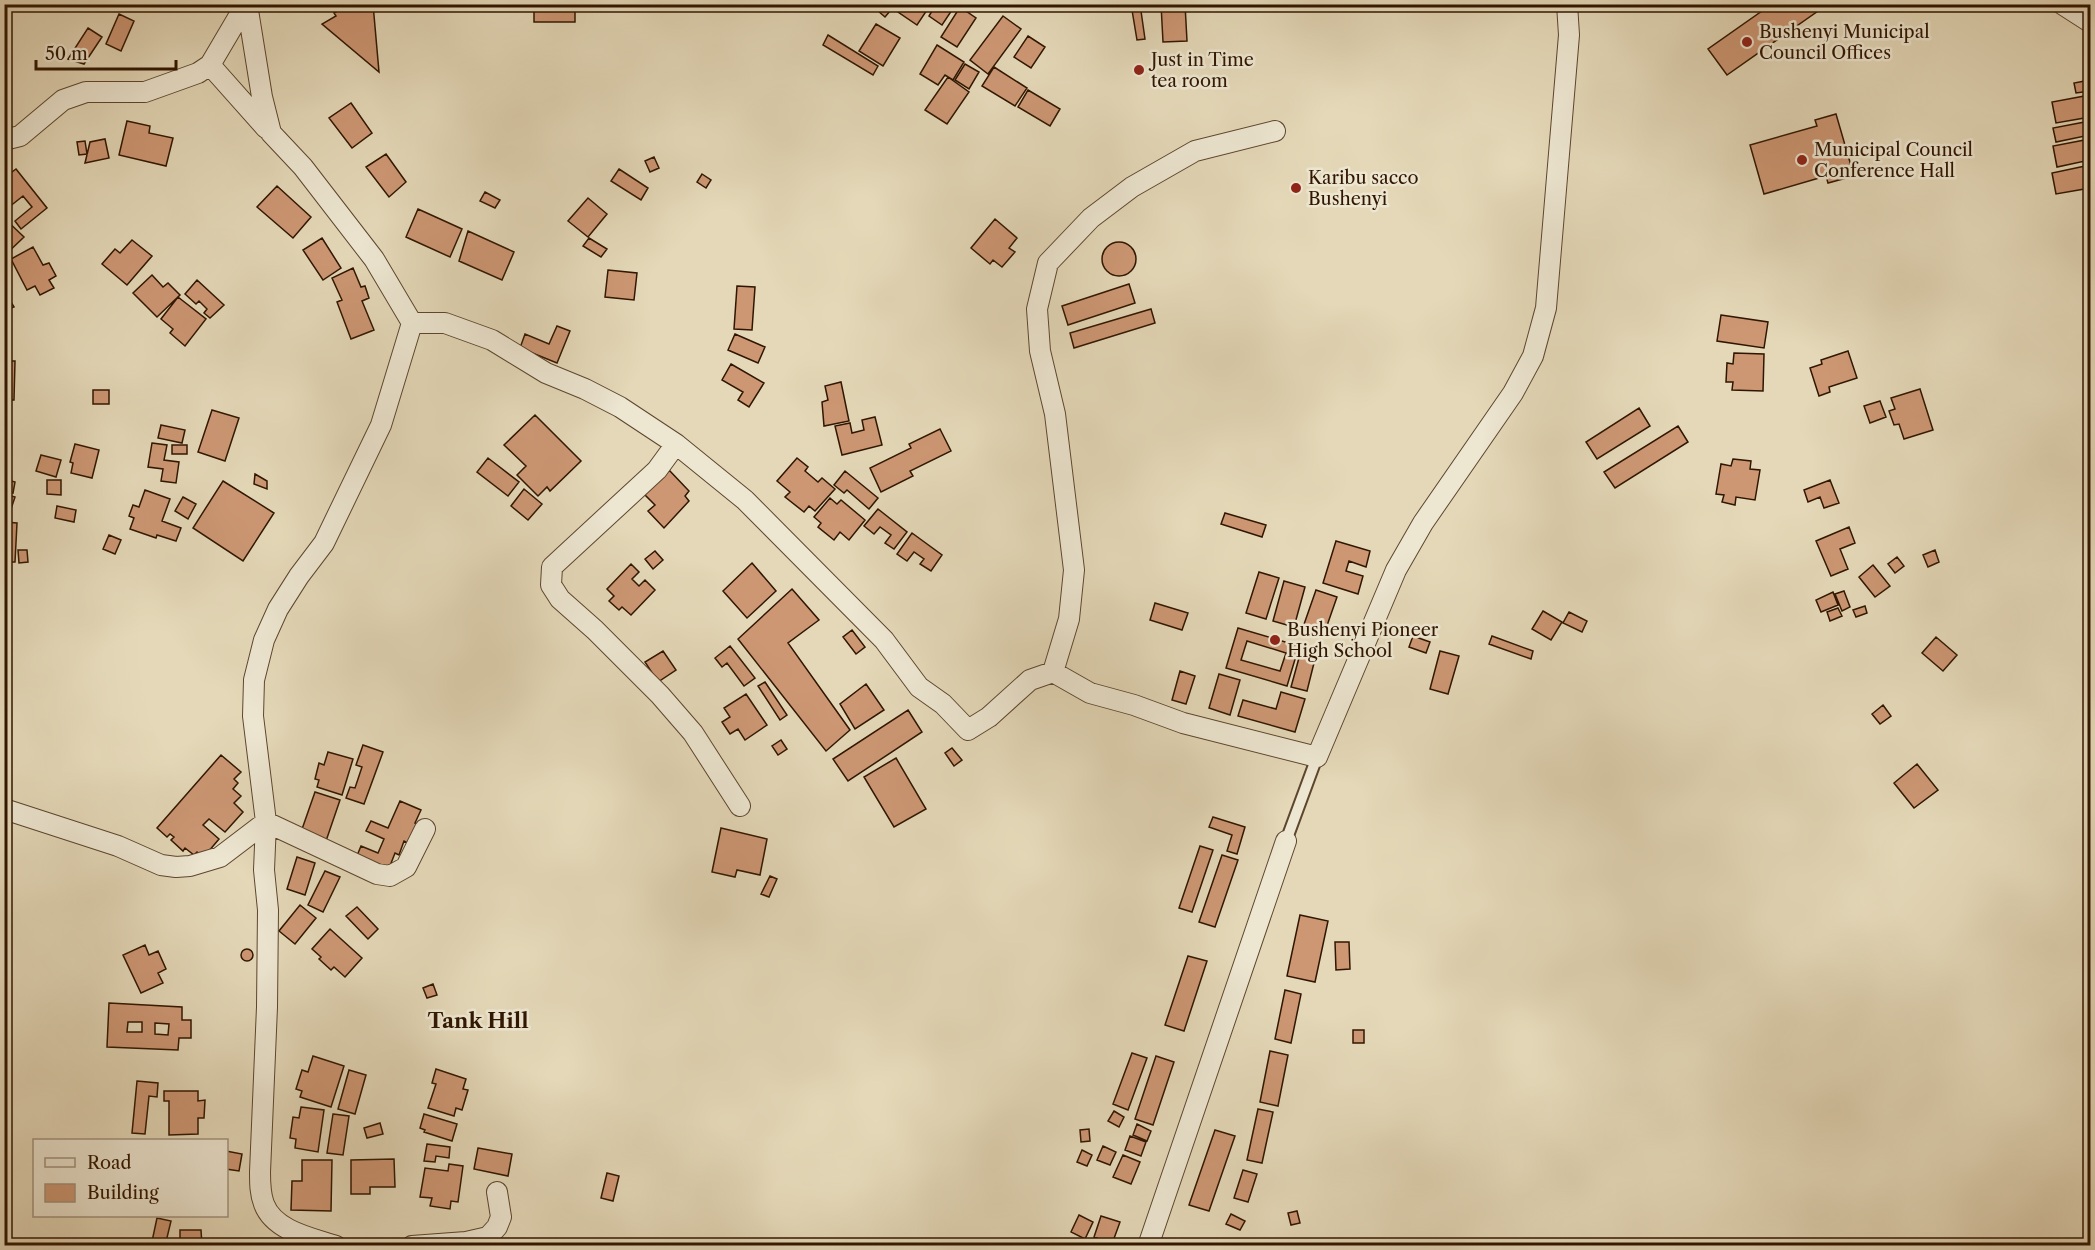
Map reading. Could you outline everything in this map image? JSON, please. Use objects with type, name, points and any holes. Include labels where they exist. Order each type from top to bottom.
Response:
[{"type":"street","points":[[4,140],[20,136],[63,100],[86,92],[145,92],[198,73],[210,65],[247,4]]},
{"type":"street","points":[[247,4],[262,97],[271,133]]},
{"type":"street","points":[[412,323],[445,323],[492,340],[546,372],[620,407],[676,444],[745,500],[884,640],[919,687],[943,704],[968,730],[989,717],[1030,680],[1053,672],[1090,693],[1134,705],[1183,723],[1317,757],[1396,570],[1423,523],[1513,393],[1533,356],[1546,308],[1553,245],[1569,35],[1568,4]]},
{"type":"street","points":[[2062,4],[2091,22]]},
{"type":"street","points":[[210,65],[303,167],[374,259],[412,323],[381,424],[351,491],[324,543],[278,609],[264,640],[254,680],[253,716],[267,822],[264,870],[269,946],[261,1196],[265,1207],[276,1222],[306,1236],[336,1245]]},
{"type":"street","points":[[1053,672],[1069,619],[1074,570],[1054,414],[1040,351],[1037,309],[1048,263],[1091,218],[1132,187],[1195,151],[1275,131]]},
{"type":"street","points":[[676,444],[657,470],[552,567],[551,585],[560,598],[660,695],[693,733],[740,806]]},
{"type":"street","points":[[4,809],[118,846],[161,865],[176,867],[190,866],[220,857],[267,822]]},
{"type":"street","points":[[267,822],[377,874],[390,876],[406,867],[426,829]]},
{"type":"street","points":[[1148,1245],[1286,841]]},
{"type":"street","points":[[412,1245],[466,1242],[488,1237],[497,1227],[501,1217],[497,1192]]},
{"type":"lane","points":[[1286,841],[1317,757]]},
{"type":"building","points":[[349,4],[373,4],[379,72],[322,24],[336,16],[334,13]]},
{"type":"building","points":[[534,4],[575,4],[575,22],[534,22]]},
{"type":"building","points":[[870,4],[896,4],[885,17]]},
{"type":"building","points":[[904,4],[931,4],[917,25],[898,12]]},
{"type":"building","points":[[936,4],[956,4],[942,25],[929,16]]},
{"type":"building","points":[[1131,4],[1140,4],[1145,39],[1137,40]]},
{"type":"building","points":[[1161,4],[1185,4],[1187,41],[1163,42]]},
{"type":"building","name":"Bushenyi Municipal Council Offices","points":[[1772,4],[1828,4],[1727,75],[1708,49]]},
{"type":"building","points":[[960,7],[976,18],[957,47],[941,37]]},
{"type":"building","points":[[119,14],[134,21],[121,51],[106,44]]},
{"type":"building","points":[[1003,16],[1021,29],[988,74],[970,60]]},
{"type":"building","points":[[876,24],[900,38],[883,66],[859,51]]},
{"type":"building","points":[[88,28],[102,37],[84,64],[68,59]]},
{"type":"building","points":[[828,35],[878,66],[873,75],[823,45]]},
{"type":"building","points":[[1028,36],[1045,47],[1031,68],[1014,57]]},
{"type":"building","points":[[937,45],[964,62],[953,80],[945,75],[938,85],[920,74]]},
{"type":"building","points":[[965,64],[979,72],[969,89],[955,80]]},
{"type":"building","points":[[994,67],[1027,88],[1015,106],[982,86]]},
{"type":"building","points":[[948,77],[969,92],[947,124],[925,110]]},
{"type":"building","points":[[2090,80],[2090,91],[2076,93],[2074,83]]},
{"type":"building","points":[[1028,90],[1060,109],[1050,126],[1018,107]]},
{"type":"building","points":[[2090,95],[2090,117],[2056,123],[2052,102]]},
{"type":"building","points":[[351,103],[372,133],[352,148],[329,118]]},
{"type":"building","name":"Municipal Council Conference Hall","points":[[1836,114],[1854,176],[1828,183],[1826,176],[1764,194],[1750,145],[1817,126],[1815,120]]},
{"type":"building","points":[[127,121],[150,126],[149,133],[173,138],[166,166],[119,155]]},
{"type":"building","points":[[2090,121],[2090,135],[2056,142],[2053,128]]},
{"type":"building","points":[[105,139],[109,158],[85,163],[90,142]]},
{"type":"building","points":[[2090,139],[2090,160],[2057,167],[2053,146]]},
{"type":"building","points":[[85,141],[87,154],[79,155],[77,142]]},
{"type":"building","points":[[386,154],[406,182],[389,197],[366,167]]},
{"type":"building","points":[[654,157],[659,168],[650,172],[645,161]]},
{"type":"building","points":[[2090,165],[2090,188],[2056,194],[2052,173]]},
{"type":"building","points":[[16,169],[47,208],[21,229],[15,221],[32,207],[23,196],[4,211],[4,178]]},
{"type":"building","points":[[619,169],[648,188],[641,200],[611,181]]},
{"type":"building","points":[[702,174],[711,180],[706,188],[697,182]]},
{"type":"building","points":[[277,186],[311,217],[293,238],[257,207]]},
{"type":"building","points":[[485,192],[500,200],[495,208],[480,201]]},
{"type":"building","points":[[588,198],[607,214],[588,237],[568,221]]},
{"type":"building","points":[[418,209],[462,229],[450,257],[406,237]]},
{"type":"building","points":[[4,218],[24,237],[4,256]]},
{"type":"building","points":[[995,219],[1017,238],[1009,248],[1015,252],[1002,267],[993,260],[990,264],[971,248]]},
{"type":"building","points":[[468,231],[514,252],[502,280],[459,261]]},
{"type":"building","points":[[322,238],[341,268],[323,280],[303,250]]},
{"type":"building","points":[[589,238],[607,249],[601,257],[583,246]]},
{"type":"building","points":[[132,240],[152,256],[127,285],[102,264],[115,249],[120,253]]},
{"type":"building","points":[[1119,242],[1131,247],[1136,259],[1131,271],[1119,276],[1107,271],[1102,259],[1107,247]]},
{"type":"building","points":[[33,247],[43,265],[49,263],[56,276],[49,280],[54,288],[40,295],[35,286],[27,290],[11,259]]},
{"type":"building","points":[[353,268],[361,287],[365,286],[369,298],[362,301],[374,330],[351,339],[337,302],[342,300],[332,278]]},
{"type":"building","points":[[608,270],[637,273],[634,300],[605,297]]},
{"type":"building","points":[[152,275],[163,287],[168,283],[180,295],[157,317],[133,293]]},
{"type":"building","points":[[197,280],[224,305],[210,318],[204,313],[207,309],[199,301],[196,304],[185,294]]},
{"type":"building","points":[[1129,284],[1135,303],[1068,325],[1062,306]]},
{"type":"building","points":[[737,286],[755,287],[752,330],[734,329]]},
{"type":"building","points":[[4,291],[14,307],[4,311]]},
{"type":"building","points":[[178,297],[206,319],[185,346],[170,333],[173,329],[161,319]]},
{"type":"building","points":[[1151,309],[1155,323],[1074,348],[1070,333]]},
{"type":"building","points":[[1721,315],[1768,322],[1764,348],[1717,341]]},
{"type":"building","points":[[557,326],[570,331],[557,363],[520,348],[525,334],[549,344]]},
{"type":"building","points":[[735,334],[765,347],[758,363],[728,350]]},
{"type":"building","points":[[1848,351],[1857,378],[1829,387],[1830,392],[1819,396],[1810,368],[1822,364],[1821,360]]},
{"type":"building","points":[[1734,353],[1764,354],[1763,391],[1732,390],[1733,382],[1726,382],[1727,363],[1733,364]]},
{"type":"building","points":[[4,361],[15,361],[14,400],[4,400]]},
{"type":"building","points":[[731,364],[764,383],[749,407],[738,400],[743,392],[722,380]]},
{"type":"building","points":[[841,382],[849,421],[824,426],[822,402],[828,400],[825,386]]},
{"type":"building","points":[[1920,389],[1933,430],[1904,439],[1899,424],[1894,425],[1889,411],[1895,409],[1891,398]]},
{"type":"building","points":[[93,390],[109,390],[109,404],[93,404]]},
{"type":"building","points":[[1880,401],[1886,417],[1870,423],[1864,406]]},
{"type":"building","points":[[1639,408],[1650,426],[1597,459],[1586,442]]},
{"type":"building","points":[[212,410],[239,418],[225,461],[198,452]]},
{"type":"building","points":[[535,415],[581,461],[550,491],[547,487],[538,496],[517,475],[526,466],[504,445]]},
{"type":"building","points":[[875,417],[882,445],[842,455],[835,426],[850,423],[852,433],[864,430],[862,420]]},
{"type":"building","points":[[161,425],[185,430],[182,443],[158,438]]},
{"type":"building","points":[[1678,426],[1688,442],[1615,488],[1604,472]]},
{"type":"building","points":[[940,429],[951,451],[910,471],[913,476],[881,492],[870,468],[911,448],[909,444]]},
{"type":"building","points":[[152,443],[167,445],[164,460],[179,462],[176,483],[161,481],[163,469],[148,467]]},
{"type":"building","points":[[75,444],[99,450],[92,478],[71,473],[73,463],[70,462]]},
{"type":"building","points":[[172,445],[187,445],[187,454],[172,454]]},
{"type":"building","points":[[41,455],[61,460],[56,477],[36,471]]},
{"type":"building","points":[[488,458],[519,482],[508,496],[477,472]]},
{"type":"building","points":[[797,458],[808,467],[805,471],[818,482],[822,478],[835,489],[815,511],[809,506],[804,512],[785,497],[790,492],[777,481]]},
{"type":"building","points":[[1733,459],[1751,461],[1750,469],[1760,470],[1755,500],[1736,497],[1735,505],[1722,502],[1724,495],[1716,494],[1721,464],[1731,466]]},
{"type":"building","points":[[669,470],[689,491],[685,496],[689,501],[664,528],[648,511],[655,505],[644,494]]},
{"type":"building","points":[[845,471],[878,498],[869,509],[847,490],[844,493],[834,485]]},
{"type":"building","points":[[255,474],[267,481],[267,489],[254,484]]},
{"type":"building","points":[[4,479],[15,482],[13,493],[4,491]]},
{"type":"building","points":[[47,480],[61,480],[61,495],[47,494]]},
{"type":"building","points":[[1830,480],[1839,503],[1824,508],[1820,497],[1808,502],[1804,490]]},
{"type":"building","points":[[223,481],[274,513],[243,561],[193,528]]},
{"type":"building","points":[[524,489],[542,504],[528,520],[511,506]]},
{"type":"building","points":[[145,490],[170,499],[162,521],[181,528],[176,541],[157,535],[156,538],[130,529],[134,518],[129,516],[133,505],[139,507]]},
{"type":"building","points":[[4,494],[15,497],[10,512],[4,510]]},
{"type":"building","points":[[183,497],[196,504],[188,519],[175,511]]},
{"type":"building","points":[[830,498],[837,504],[841,500],[865,520],[849,540],[840,532],[834,540],[818,527],[821,523],[814,517]]},
{"type":"building","points":[[57,506],[76,510],[74,522],[55,518]]},
{"type":"building","points":[[878,509],[907,532],[894,549],[885,543],[891,535],[880,527],[874,534],[864,526]]},
{"type":"building","points":[[1225,513],[1266,525],[1262,537],[1221,524]]},
{"type":"building","points":[[4,522],[17,523],[15,562],[4,562]]},
{"type":"building","points":[[1849,527],[1855,543],[1840,549],[1848,569],[1831,576],[1816,541]]},
{"type":"building","points":[[912,533],[942,555],[931,571],[920,564],[924,559],[914,552],[907,561],[897,554]]},
{"type":"building","points":[[109,535],[121,540],[115,554],[103,549]]},
{"type":"building","points":[[1336,541],[1370,551],[1366,567],[1349,561],[1346,571],[1363,576],[1358,594],[1323,583]]},
{"type":"building","points":[[18,550],[27,550],[28,562],[19,563]]},
{"type":"building","points":[[1935,550],[1939,562],[1928,567],[1923,555]]},
{"type":"building","points":[[655,551],[663,560],[653,569],[645,559]]},
{"type":"building","points":[[1897,557],[1904,566],[1895,573],[1888,564]]},
{"type":"building","points":[[752,563],[776,591],[747,618],[723,591]]},
{"type":"building","points":[[631,564],[639,572],[632,579],[639,586],[645,580],[655,590],[631,615],[622,607],[619,610],[609,601],[614,596],[607,589]]},
{"type":"building","points":[[1873,565],[1890,586],[1875,597],[1859,577]]},
{"type":"building","points":[[1259,572],[1279,578],[1266,619],[1246,613]]},
{"type":"building","points":[[1284,581],[1305,587],[1294,627],[1273,621]]},
{"type":"building","points":[[792,589],[819,620],[788,643],[850,730],[826,751],[738,639]]},
{"type":"building","points":[[1316,590],[1337,597],[1323,637],[1302,630]]},
{"type":"building","points":[[1844,591],[1850,607],[1842,611],[1835,594]]},
{"type":"building","points":[[1833,592],[1838,605],[1821,612],[1816,600]]},
{"type":"building","points":[[1155,603],[1188,613],[1182,630],[1150,620]]},
{"type":"building","points":[[1865,606],[1867,613],[1856,617],[1853,610]]},
{"type":"building","points":[[1838,608],[1842,616],[1830,621],[1827,612]]},
{"type":"building","points":[[1543,611],[1562,622],[1551,640],[1532,629]]},
{"type":"building","points":[[1569,612],[1587,621],[1582,632],[1563,623]]},
{"type":"building","points":[[1238,628],[1299,646],[1287,686],[1226,668]],"holes":[[[1247,641],[1286,653],[1280,671],[1241,660]]]},
{"type":"building","points":[[852,630],[865,647],[856,654],[843,637]]},
{"type":"building","points":[[1413,636],[1430,642],[1426,653],[1409,647]]},
{"type":"building","points":[[1492,636],[1533,651],[1531,659],[1489,644]]},
{"type":"building","points":[[1936,637],[1957,655],[1943,671],[1922,653]]},
{"type":"building","points":[[730,646],[755,678],[744,686],[727,663],[722,667],[715,658]]},
{"type":"building","points":[[1302,647],[1317,651],[1307,691],[1291,687]]},
{"type":"building","points":[[663,651],[676,670],[658,682],[645,662]]},
{"type":"building","points":[[1440,651],[1459,656],[1448,694],[1430,689]]},
{"type":"building","points":[[1180,671],[1195,676],[1186,704],[1172,700]]},
{"type":"building","points":[[1219,674],[1240,680],[1230,715],[1209,708]]},
{"type":"building","points":[[765,682],[787,715],[780,720],[758,686]]},
{"type":"building","points":[[866,684],[884,710],[855,729],[840,704]]},
{"type":"building","points":[[1281,692],[1305,699],[1295,732],[1238,716],[1243,700],[1276,709]]},
{"type":"building","points":[[746,694],[767,725],[745,740],[738,729],[730,734],[722,722],[730,717],[724,708]]},
{"type":"building","points":[[1883,705],[1891,716],[1880,724],[1872,714]]},
{"type":"building","points":[[908,710],[922,732],[848,781],[833,759]]},
{"type":"building","points":[[781,740],[787,749],[778,755],[772,746]]},
{"type":"building","points":[[363,745],[383,752],[364,804],[346,798],[350,787],[355,788],[362,767],[356,765]]},
{"type":"building","points":[[952,748],[962,760],[954,766],[945,753]]},
{"type":"building","points":[[328,752],[353,759],[342,795],[317,787],[319,780],[315,779],[319,763],[324,765]]},
{"type":"building","points":[[221,755],[241,772],[234,779],[238,783],[233,789],[241,796],[234,803],[243,812],[225,832],[209,819],[203,825],[219,839],[203,858],[197,852],[194,855],[185,848],[183,851],[171,840],[174,837],[170,834],[167,837],[157,828]]},
{"type":"building","points":[[896,758],[926,809],[894,827],[864,777]]},
{"type":"building","points":[[1917,764],[1938,790],[1914,808],[1894,783]]},
{"type":"building","points":[[315,792],[340,800],[326,841],[301,832]]},
{"type":"building","points":[[400,801],[421,810],[410,844],[404,841],[399,855],[395,853],[388,871],[356,858],[361,846],[378,853],[384,839],[366,831],[371,821],[388,828]]},
{"type":"building","points":[[1213,817],[1245,827],[1237,854],[1227,851],[1232,835],[1209,827]]},
{"type":"building","points":[[721,828],[767,839],[760,875],[737,870],[735,877],[712,872]]},
{"type":"building","points":[[1200,846],[1213,850],[1192,912],[1179,908]]},
{"type":"building","points":[[1222,855],[1238,860],[1215,927],[1199,922]]},
{"type":"building","points":[[297,857],[315,863],[305,895],[287,889]]},
{"type":"building","points":[[325,871],[340,877],[323,912],[308,905]]},
{"type":"building","points":[[770,876],[777,879],[769,897],[761,894]]},
{"type":"building","points":[[300,905],[316,918],[295,944],[279,931]]},
{"type":"building","points":[[357,907],[378,929],[368,939],[346,916]]},
{"type":"building","points":[[1300,915],[1328,921],[1315,982],[1287,976]]},
{"type":"building","points":[[330,929],[362,958],[345,977],[334,967],[331,970],[312,949]]},
{"type":"building","points":[[1335,942],[1349,942],[1350,969],[1336,970]]},
{"type":"building","points":[[145,945],[149,955],[158,951],[166,969],[158,973],[163,983],[141,993],[123,955]]},
{"type":"building","points":[[249,949],[252,950],[252,960],[245,961],[242,960],[241,953],[242,950]]},
{"type":"building","points":[[1188,956],[1207,961],[1184,1031],[1165,1025]]},
{"type":"building","points":[[433,984],[437,995],[427,998],[423,988]]},
{"type":"building","points":[[1285,990],[1301,994],[1291,1043],[1275,1039]]},
{"type":"building","points":[[109,1003],[182,1007],[182,1020],[191,1020],[191,1038],[179,1038],[178,1050],[107,1047]],"holes":[[[128,1022],[142,1022],[142,1032],[127,1032]],[[155,1023],[169,1024],[168,1035],[155,1034]]]},
{"type":"building","points":[[1353,1030],[1364,1030],[1364,1043],[1353,1043]]},
{"type":"building","points":[[1270,1051],[1288,1055],[1278,1106],[1260,1102]]},
{"type":"building","points":[[1132,1053],[1147,1058],[1128,1110],[1113,1104]]},
{"type":"building","points":[[313,1056],[344,1066],[331,1107],[300,1097],[302,1091],[296,1089],[302,1070],[308,1072]]},
{"type":"building","points":[[1156,1056],[1174,1062],[1153,1125],[1135,1119]]},
{"type":"building","points":[[436,1069],[466,1079],[463,1089],[468,1090],[462,1110],[456,1108],[454,1116],[428,1108],[436,1084],[432,1083]]},
{"type":"building","points":[[349,1070],[366,1075],[355,1114],[338,1109]]},
{"type":"building","points":[[137,1081],[158,1083],[157,1097],[149,1096],[145,1134],[132,1133]]},
{"type":"building","points":[[164,1091],[198,1091],[198,1101],[205,1100],[204,1118],[198,1118],[198,1134],[169,1135],[169,1101],[164,1101]]},
{"type":"building","points":[[301,1107],[324,1110],[318,1152],[295,1148],[296,1139],[290,1138],[293,1117],[299,1118]]},
{"type":"building","points":[[1258,1109],[1273,1112],[1262,1163],[1247,1160]]},
{"type":"building","points":[[1114,1111],[1124,1117],[1119,1127],[1108,1121]]},
{"type":"building","points":[[333,1114],[349,1116],[343,1155],[327,1153]]},
{"type":"building","points":[[424,1114],[457,1124],[452,1141],[424,1132],[425,1130],[420,1128]]},
{"type":"building","points":[[380,1123],[383,1134],[367,1138],[364,1128]]},
{"type":"building","points":[[1137,1124],[1151,1131],[1147,1141],[1133,1135]]},
{"type":"building","points":[[1089,1129],[1090,1141],[1081,1142],[1080,1130]]},
{"type":"building","points":[[1215,1130],[1235,1136],[1209,1211],[1189,1205]]},
{"type":"building","points":[[1130,1136],[1146,1142],[1141,1156],[1125,1150]]},
{"type":"building","points":[[427,1144],[450,1147],[449,1158],[436,1156],[435,1162],[424,1161]]},
{"type":"building","points":[[1103,1146],[1116,1152],[1110,1165],[1097,1160]]},
{"type":"building","points":[[478,1148],[512,1154],[508,1176],[474,1169]]},
{"type":"building","points":[[1082,1150],[1092,1155],[1087,1166],[1077,1162]]},
{"type":"building","points":[[228,1151],[242,1154],[239,1171],[228,1169]]},
{"type":"building","points":[[1123,1155],[1140,1162],[1131,1184],[1113,1177]]},
{"type":"building","points":[[394,1159],[395,1187],[370,1187],[370,1194],[351,1194],[351,1160]]},
{"type":"building","points":[[302,1160],[332,1160],[331,1211],[291,1210],[292,1181],[302,1181]]},
{"type":"building","points":[[449,1164],[463,1166],[458,1202],[451,1201],[450,1209],[430,1206],[432,1198],[420,1197],[425,1168],[448,1171]]},
{"type":"building","points":[[1243,1170],[1257,1174],[1248,1202],[1234,1198]]},
{"type":"building","points":[[607,1173],[619,1176],[613,1201],[601,1198]]},
{"type":"building","points":[[1297,1211],[1300,1223],[1291,1225],[1288,1213]]},
{"type":"building","points":[[1231,1214],[1245,1221],[1240,1230],[1226,1224]]},
{"type":"building","points":[[1079,1215],[1093,1222],[1085,1239],[1071,1232]]},
{"type":"building","points":[[1101,1216],[1120,1222],[1112,1244],[1094,1237]]},
{"type":"building","points":[[157,1218],[171,1221],[165,1246],[151,1246]]},
{"type":"building","points":[[180,1230],[201,1230],[202,1246],[180,1246]]},
{"type":"place","name":"Bushenyi Municipal Council Offices","points":[[1747,42]]},
{"type":"place","name":"Just in Time tea room","points":[[1139,70]]},
{"type":"place","name":"Municipal Council Conference Hall","points":[[1802,160]]},
{"type":"place","name":"Karibu sacco Bushenyi","points":[[1296,188]]},
{"type":"place","name":"Bushenyi Pioneer High School","points":[[1275,640]]},
{"type":"district","name":"Tank Hill","points":[[478,1020]]}]
